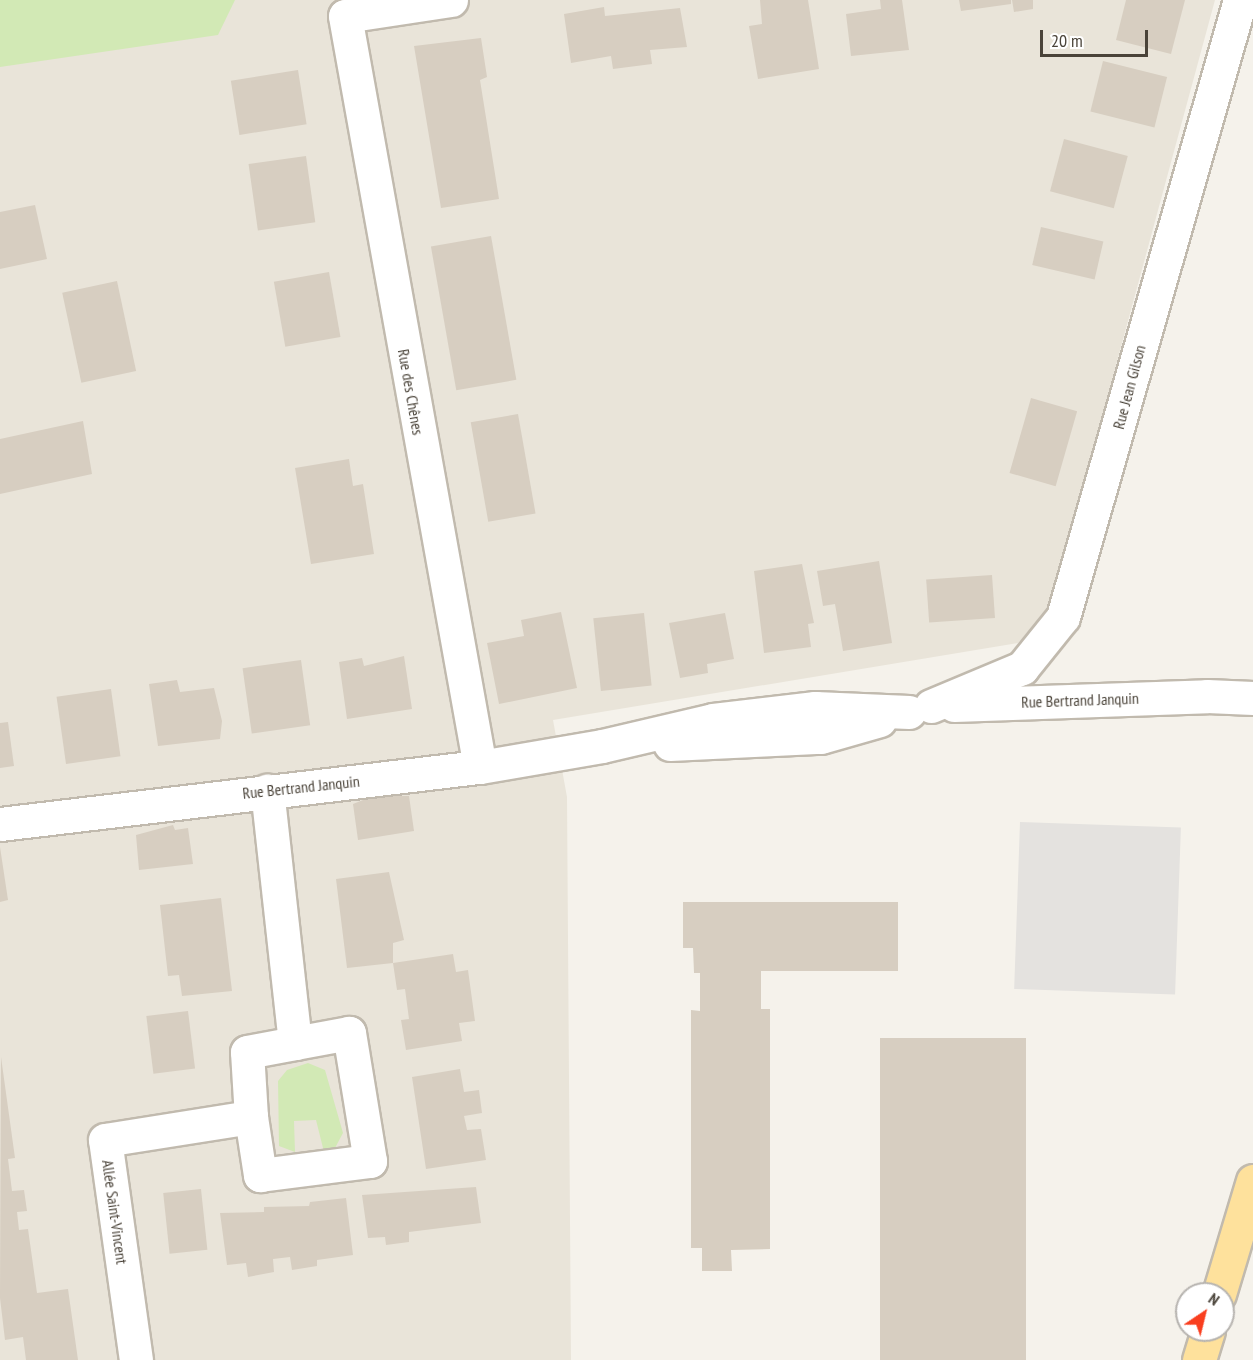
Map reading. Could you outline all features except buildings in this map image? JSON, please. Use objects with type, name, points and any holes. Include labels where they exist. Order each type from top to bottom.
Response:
[{"type":"main road","points":[[1223,1282],[1253,1181]]},
{"type":"main road","points":[[1199,1360],[1204,1342]]},
{"type":"street","name":"Rue des Chênes","points":[[451,0],[345,16],[480,767]]},
{"type":"street","name":"Rue Jean Gilson","points":[[920,709],[1022,668],[1063,617],[1240,0]]},
{"type":"street","name":"Rue Bertrand Janquin","points":[[0,824],[480,767],[602,746],[821,737],[920,709],[1207,696],[1253,698]]},
{"type":"street","points":[[267,791],[295,1043]]},
{"type":"street","points":[[349,1032],[370,1161],[260,1175],[251,1117],[247,1052],[295,1043],[349,1032]]},
{"type":"street","name":"Allée Saint-Vincent","points":[[136,1360],[105,1140],[251,1117]]},
{"type":"shaded area","points":[[0,0],[1215,0],[1051,605],[1018,643],[553,720],[567,797],[571,1360],[0,1360]]},
{"type":"shaded area","points":[[1020,822],[1181,828],[1175,995],[1014,989]]},
{"type":"green space","points":[[0,0],[235,0],[218,35],[0,67]]},
{"type":"green space","points":[[308,1063],[325,1070],[343,1133],[335,1148],[324,1152],[316,1120],[294,1121],[295,1152],[279,1146],[278,1081],[287,1070]]}]
